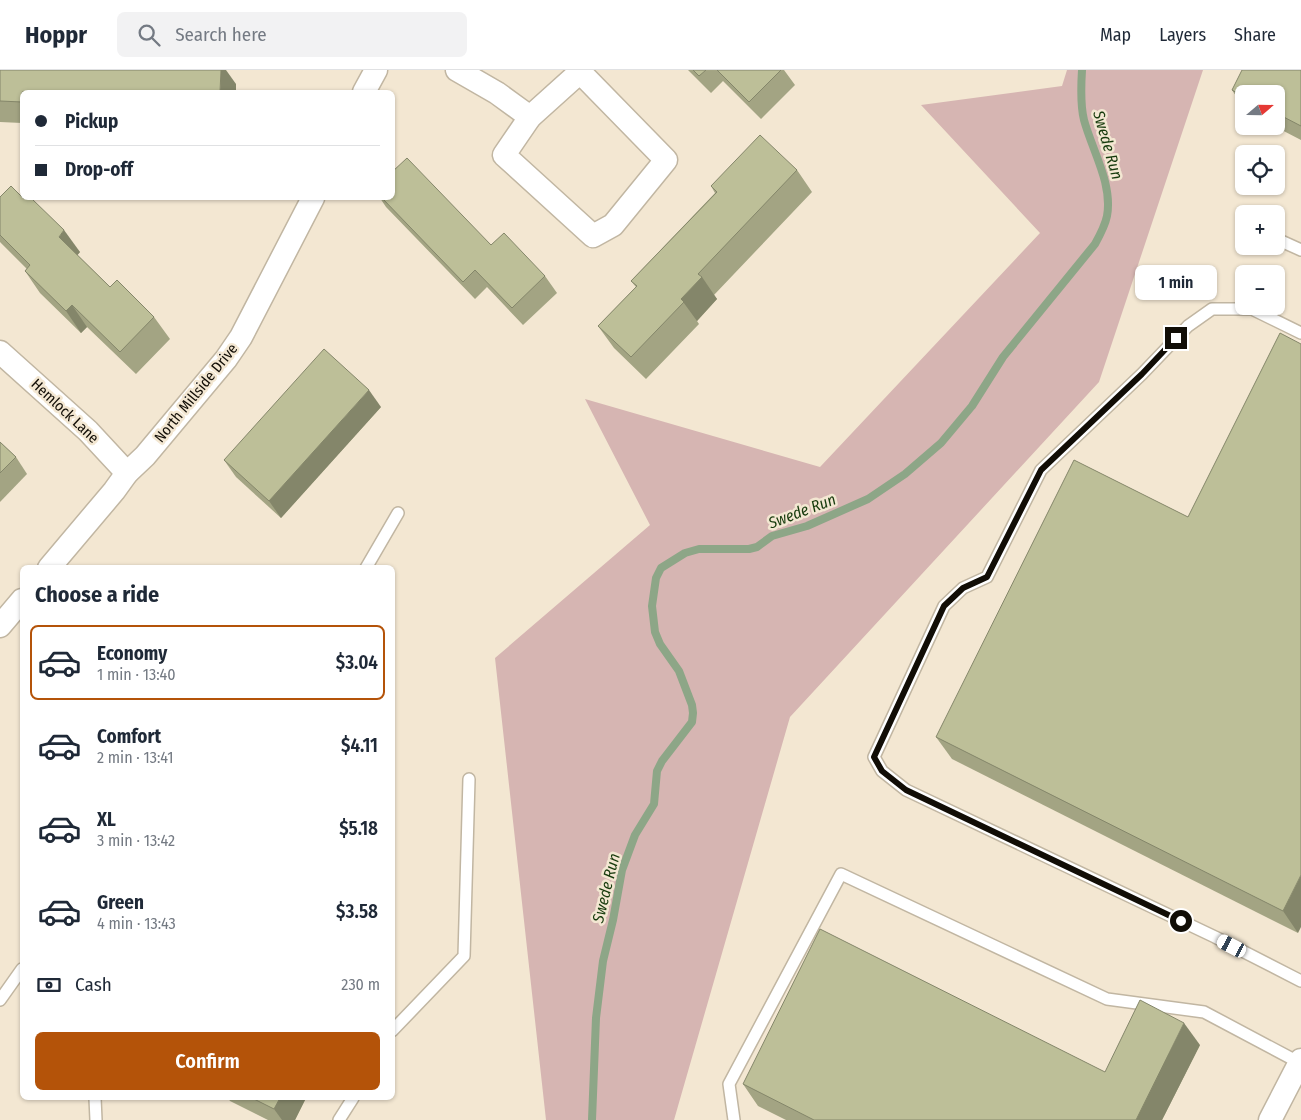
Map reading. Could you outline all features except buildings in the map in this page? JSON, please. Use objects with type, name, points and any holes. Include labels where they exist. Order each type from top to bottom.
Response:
[{"type":"street","points":[[365,90],[376,70]]},
{"type":"street","points":[[457,70],[497,93],[530,117]]},
{"type":"street","points":[[580,72],[666,160],[613,225],[594,236],[504,155],[530,117],[580,72]]},
{"type":"street","name":"North Millside Drive","points":[[52,565],[127,473],[145,456],[226,359],[241,337],[312,200]]},
{"type":"street","name":"Hemlock Lane","points":[[0,352],[88,431],[127,473]]},
{"type":"street","points":[[0,626],[20,602]]},
{"type":"street","points":[[1270,1120],[1300,1061]]},
{"type":"lane","points":[[1285,243],[1301,250]]},
{"type":"lane","points":[[1301,333],[1252,309],[1212,309],[1188,326],[1142,374],[1041,470],[987,577],[963,588],[944,606],[874,757],[882,771],[906,790],[1206,933],[1301,981]]},
{"type":"lane","points":[[368,565],[398,514]]},
{"type":"lane","points":[[395,1028],[464,956],[468,779]]},
{"type":"lane","points":[[734,1120],[729,1084],[841,874],[1106,999],[1204,1012],[1300,1061]]},
{"type":"lane","points":[[0,1000],[20,972]]},
{"type":"lane","points":[[95,1100],[96,1120]]},
{"type":"lane","points":[[339,1120],[352,1100]]},
{"type":"shaded area","points":[[1067,70],[1203,70],[1099,382],[790,717],[674,1120],[546,1120],[495,658],[650,525],[585,399],[820,467],[1040,233],[921,105],[1062,86]]},
{"type":"waterway","name":"Swede Run","points":[[592,1120],[596,1018],[603,961],[622,870],[635,835],[654,804],[657,771],[662,761],[692,722],[692,705],[679,671],[660,644],[655,632],[652,606],[656,578],[661,568],[685,553],[699,549],[749,549],[757,547],[772,536],[807,526],[868,499],[905,474],[941,443],[972,406],[1003,357],[1095,244],[1104,227],[1107,216],[1107,192],[1101,167],[1084,120],[1081,95],[1082,70]]},
{"type":"route","points":[[1176,338],[1142,374],[1041,470],[987,577],[963,588],[944,606],[874,757],[882,771],[906,790],[1181,921]]}]
